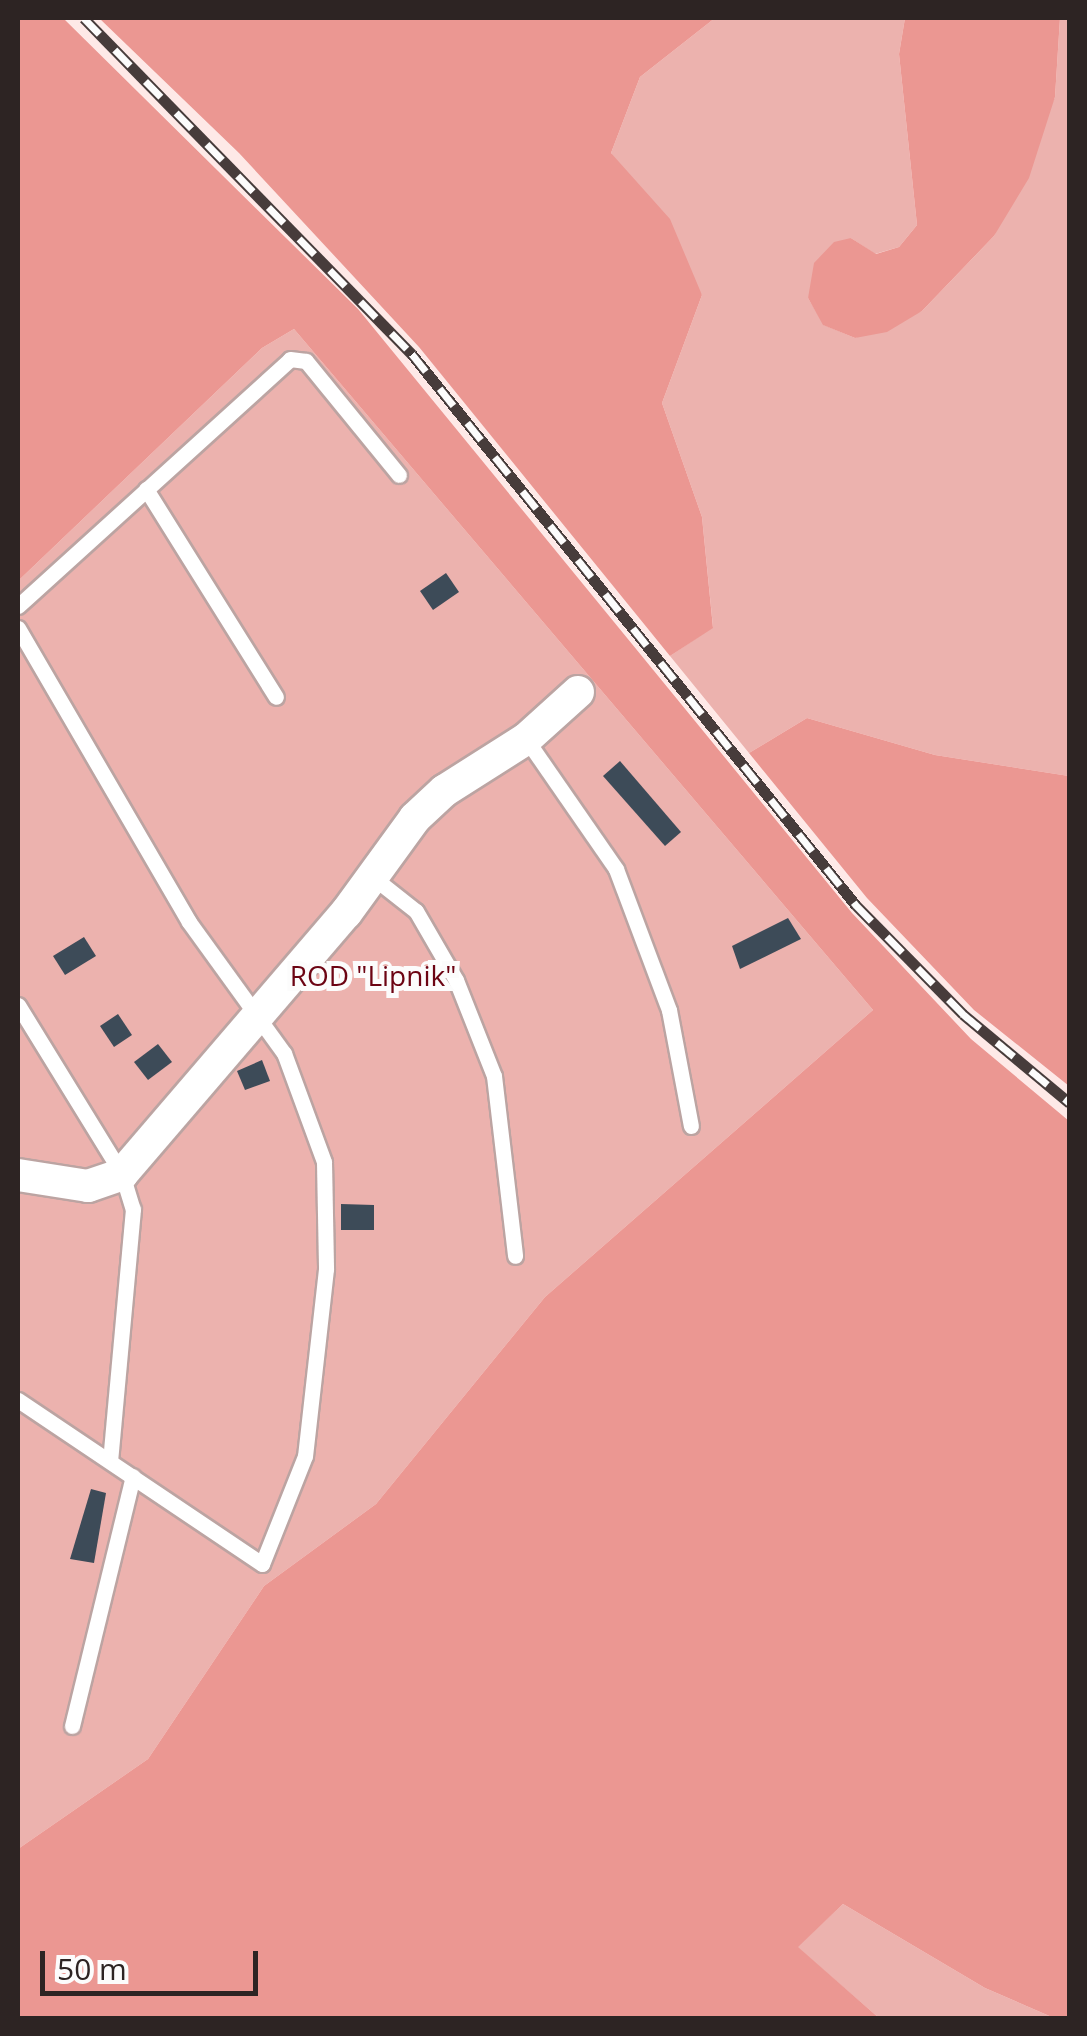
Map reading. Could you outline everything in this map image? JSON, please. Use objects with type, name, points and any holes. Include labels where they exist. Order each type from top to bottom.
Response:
[{"type":"street","points":[[18,1176],[88,1186],[122,1174],[374,878],[415,818],[444,791],[526,740],[578,692]]},
{"type":"lane","points":[[18,606],[298,357],[399,475]]},
{"type":"lane","points":[[146,489],[276,697]]},
{"type":"lane","points":[[18,628],[189,922],[284,1053],[324,1162],[326,1270],[305,1456],[262,1564],[18,1400]]},
{"type":"lane","points":[[526,740],[616,869],[669,1010],[692,1126]]},
{"type":"lane","points":[[374,878],[416,911],[456,980],[494,1076],[515,1256]]},
{"type":"lane","points":[[18,1006],[122,1174],[132,1209],[110,1460]]},
{"type":"lane","points":[[72,1726],[133,1476]]},
{"type":"green space","points":[[715,18],[905,18],[899,54],[917,225],[899,247],[875,254],[851,238],[808,298],[824,325],[855,338],[922,311],[994,236],[1055,97],[1060,18],[1069,18],[1069,776],[935,755],[807,718],[749,753],[670,656],[713,627],[702,517],[662,403],[702,295],[611,153],[640,77]]},
{"type":"green space","name":"ROD \"Lipnik\"","points":[[294,329],[873,1010],[545,1297],[376,1504],[264,1586],[148,1759],[18,1849],[18,581],[262,348]]},
{"type":"green space","points":[[843,1904],[985,1988],[1054,2018],[879,2018],[797,1947]]},
{"type":"shaded area","points":[[18,18],[63,18],[358,309],[852,913],[971,1039],[1069,1121],[1069,2018],[1054,2018],[985,1988],[843,1904],[798,1947],[879,2018],[18,2018],[18,1849],[148,1759],[264,1586],[376,1504],[545,1297],[873,1010],[294,329],[262,348],[18,581]]},
{"type":"shaded area","points":[[99,18],[715,18],[640,77],[611,153],[670,219],[702,295],[662,403],[702,517],[713,628],[670,656],[419,347],[239,153]]},
{"type":"shaded area","points":[[905,18],[1060,18],[1055,97],[1029,178],[994,236],[922,311],[887,332],[855,338],[823,325],[808,298],[814,263],[834,242],[851,238],[876,254],[899,247],[917,225],[899,54]]},
{"type":"shaded area","points":[[807,718],[935,755],[1069,776],[1069,1086],[974,1010],[867,898],[749,753]]},
{"type":"building","points":[[446,573],[459,592],[433,610],[420,591]]},
{"type":"building","points":[[620,761],[681,832],[665,846],[603,776]]},
{"type":"building","points":[[788,918],[801,939],[740,969],[732,946]]},
{"type":"building","points":[[84,937],[96,956],[65,975],[53,956]]},
{"type":"building","points":[[118,1014],[132,1035],[114,1047],[100,1026]]},
{"type":"building","points":[[158,1044],[172,1062],[148,1080],[134,1062]]},
{"type":"building","points":[[262,1060],[270,1081],[245,1090],[237,1071]]},
{"type":"building","points":[[341,1204],[374,1205],[374,1230],[341,1230]]},
{"type":"building","points":[[91,1489],[106,1493],[94,1563],[70,1559]]},
{"type":"railway","points":[[84,18],[412,354],[856,905],[963,1014],[1070,1103]]}]
